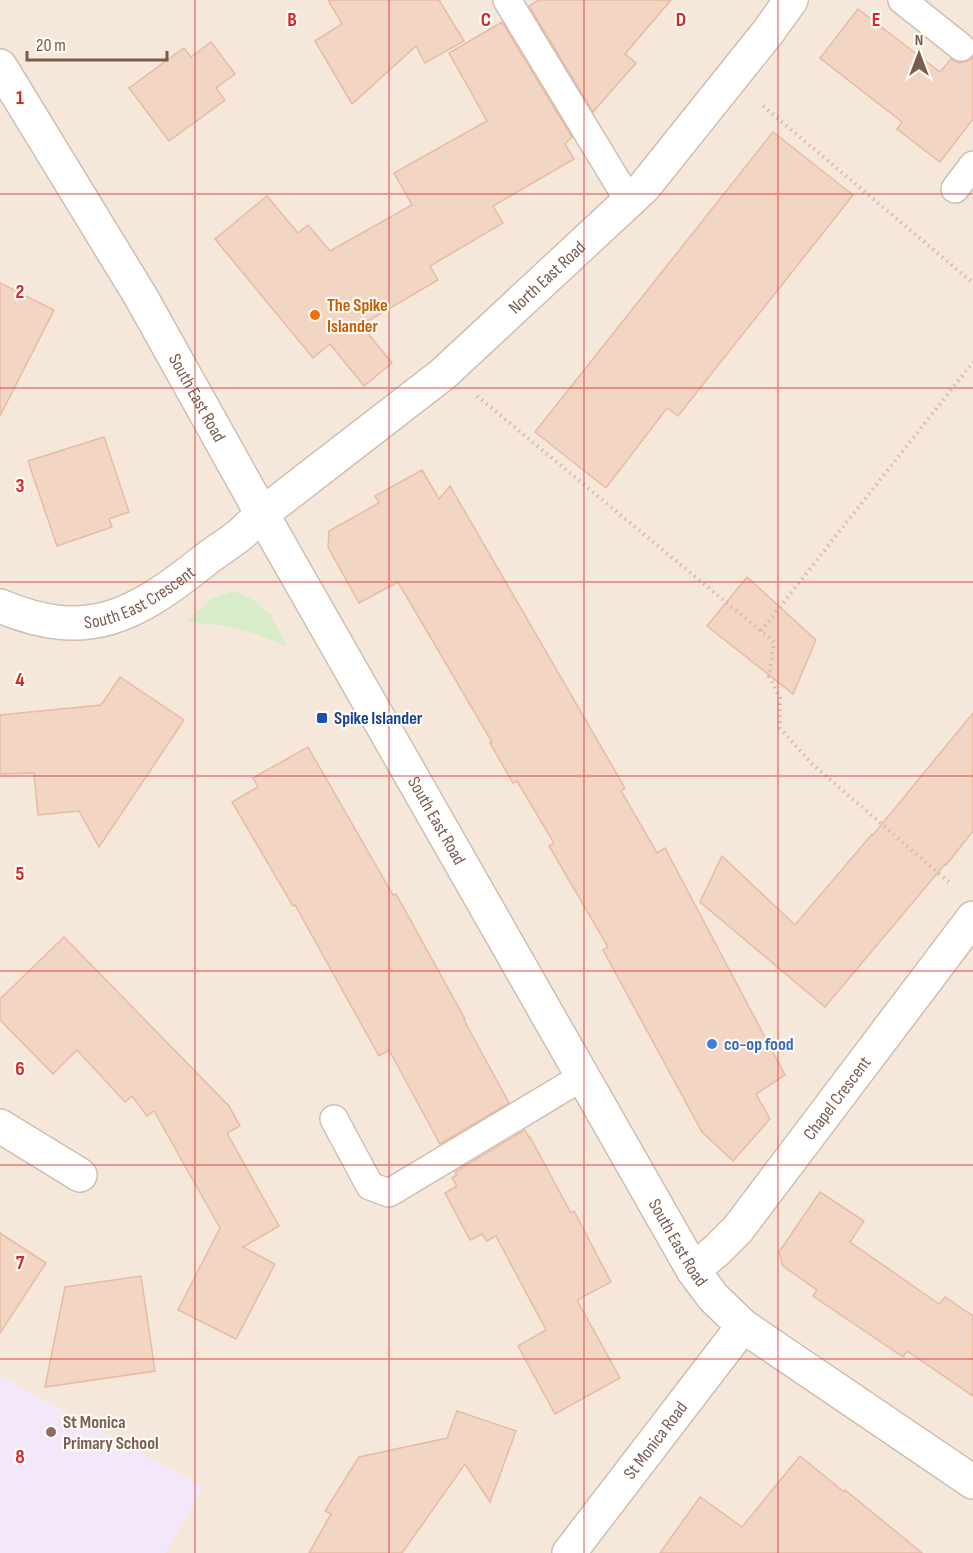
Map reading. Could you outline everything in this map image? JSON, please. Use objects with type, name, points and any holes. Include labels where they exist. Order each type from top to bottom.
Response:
[{"type":"street","name":"North East Road","points":[[262,514],[446,371],[644,187],[768,32],[784,2]]},
{"type":"street","name":"South East Road","points":[[0,66],[141,297],[262,514],[693,1270],[713,1298],[743,1326],[973,1482]]},
{"type":"street","name":"South East Crescent","points":[[0,606],[18,614],[67,624],[91,623],[112,617],[153,598],[241,534],[262,514]]},
{"type":"street","name":"Chapel Crescent","points":[[693,1270],[738,1229],[970,929]]},
{"type":"street","points":[[0,1126],[80,1175]]},
{"type":"street","name":"St Monica Road","points":[[569,1553],[743,1326]]},
{"type":"lane","points":[[507,0],[629,201]]},
{"type":"lane","points":[[902,0],[961,47]]},
{"type":"lane","points":[[954,189],[973,165]]},
{"type":"lane","points":[[334,1119],[370,1186],[389,1192],[582,1077]]},
{"type":"path","points":[[730,79],[973,283]]},
{"type":"path","points":[[761,631],[973,362]]},
{"type":"path","points":[[446,371],[774,642],[769,676],[780,698],[780,728],[811,764],[955,888]]},
{"type":"shaded area","points":[[0,0],[973,0],[973,1553],[165,1553],[203,1487],[0,1376]]},
{"type":"shaded area","name":"St Monica Primary School","points":[[0,1376],[203,1487],[165,1553],[0,1553]]},
{"type":"green space","points":[[234,591],[252,599],[270,614],[288,647],[237,629],[185,622],[211,599]]},
{"type":"building","points":[[328,0],[439,0],[464,41],[425,63],[416,46],[352,104],[315,41],[342,24]]},
{"type":"building","points":[[539,0],[671,0],[625,54],[636,63],[593,112],[529,6]]},
{"type":"building","points":[[858,9],[940,72],[951,59],[959,63],[973,57],[973,119],[940,162],[897,129],[902,122],[820,58]]},
{"type":"building","points":[[502,22],[572,137],[565,144],[574,159],[493,206],[503,223],[430,266],[438,280],[361,325],[392,363],[364,386],[330,344],[313,358],[215,239],[267,196],[298,233],[308,225],[330,251],[412,205],[394,173],[487,121],[449,53]]},
{"type":"building","points":[[211,42],[235,74],[216,88],[225,100],[169,141],[129,88],[184,48],[191,57]]},
{"type":"building","points":[[773,132],[853,195],[678,416],[667,408],[606,488],[535,432]]},
{"type":"building","points":[[0,283],[54,310],[0,416]]},
{"type":"building","points":[[104,437],[129,512],[109,519],[112,527],[57,546],[28,461]]},
{"type":"building","points":[[422,470],[439,499],[450,486],[625,788],[621,791],[657,853],[665,848],[785,1075],[756,1094],[770,1119],[733,1161],[702,1132],[603,950],[608,947],[549,846],[554,843],[517,781],[513,783],[490,743],[492,742],[398,582],[359,603],[328,547],[329,531],[379,503],[375,496]]},
{"type":"building","points":[[747,577],[816,640],[793,694],[707,626]]},
{"type":"building","points":[[120,677],[184,720],[99,847],[79,811],[38,815],[34,773],[0,774],[0,715],[101,705]]},
{"type":"building","points":[[973,713],[973,831],[825,1007],[700,902],[722,856],[795,925],[873,835]]},
{"type":"building","points":[[308,747],[393,895],[396,894],[509,1103],[440,1144],[389,1050],[379,1056],[295,905],[293,906],[232,802],[258,787],[253,778]]},
{"type":"building","points":[[64,937],[229,1106],[240,1126],[227,1133],[279,1226],[243,1247],[275,1264],[236,1339],[178,1310],[220,1228],[154,1111],[147,1116],[132,1096],[125,1102],[77,1050],[53,1074],[0,1020],[0,999]]},
{"type":"building","points":[[525,1130],[571,1213],[574,1211],[611,1282],[577,1300],[620,1378],[555,1414],[518,1346],[546,1330],[496,1236],[487,1241],[482,1234],[470,1240],[445,1193],[457,1186],[452,1178],[457,1175],[455,1172]]},
{"type":"building","points":[[820,1192],[864,1221],[850,1242],[939,1304],[945,1297],[973,1316],[973,1396],[907,1351],[903,1357],[813,1296],[817,1290],[783,1266],[779,1252]]},
{"type":"building","points":[[0,1233],[46,1263],[0,1333]]},
{"type":"building","points":[[141,1276],[155,1371],[45,1387],[65,1287]]},
{"type":"building","points":[[457,1411],[516,1431],[490,1502],[465,1464],[402,1553],[309,1553],[331,1514],[325,1511],[359,1457],[447,1438]]},
{"type":"building","points":[[800,1456],[922,1553],[660,1553],[700,1497],[742,1527]]},
{"type":"place","name":"The Spike Islander","points":[[315,315]]},
{"type":"place","name":"Spike Islander","points":[[322,718]]},
{"type":"place","name":"co-op food","points":[[712,1044]]},
{"type":"place","name":"St Monica Primary School","points":[[51,1432]]}]
